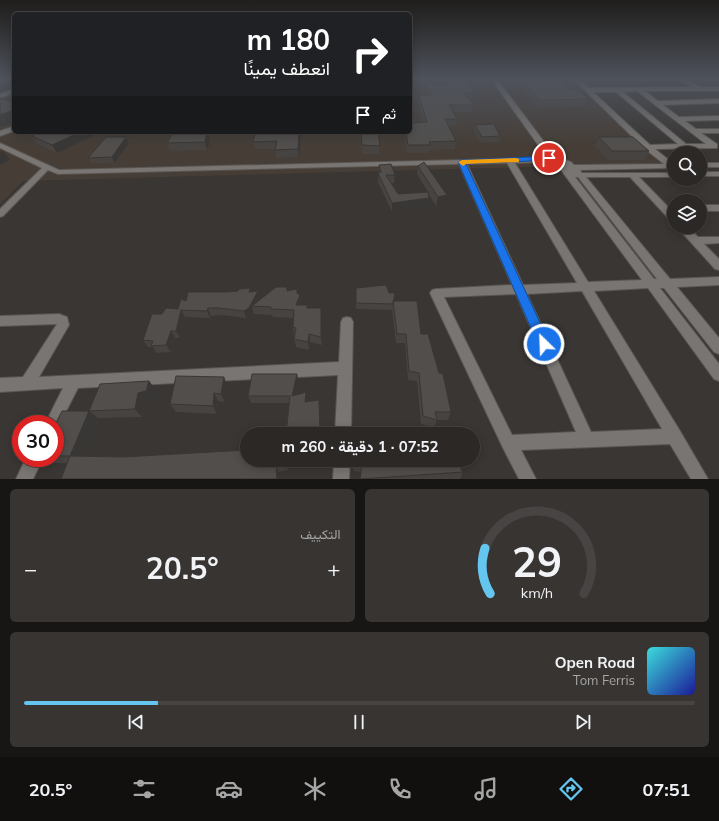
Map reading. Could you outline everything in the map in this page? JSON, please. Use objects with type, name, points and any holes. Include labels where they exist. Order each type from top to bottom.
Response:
[{"type":"street","points":[[511,101],[551,156],[572,172],[668,284],[719,348]]},
{"type":"street","points":[[601,101],[648,147],[667,161]]},
{"type":"street","points":[[631,101],[684,146]]},
{"type":"street","points":[[657,103],[708,101]]},
{"type":"street","points":[[657,103],[716,146]]},
{"type":"street","points":[[678,119],[719,118]]},
{"type":"street","points":[[0,134],[12,129]]},
{"type":"street","points":[[694,131],[719,130]]},
{"type":"street","points":[[0,145],[58,172],[544,160],[551,156]]},
{"type":"street","points":[[648,147],[667,146]]},
{"type":"street","points":[[510,161],[700,479]]},
{"type":"street","points":[[462,162],[587,440]]},
{"type":"street","points":[[707,165],[719,165]]},
{"type":"street","points":[[572,172],[667,166]]},
{"type":"street","points":[[0,214],[47,167]]},
{"type":"street","points":[[572,172],[632,175],[667,174]]},
{"type":"street","points":[[572,172],[651,284],[719,375]]},
{"type":"street","points":[[707,174],[719,174]]},
{"type":"street","points":[[632,175],[667,212]]},
{"type":"street","points":[[707,208],[719,208]]},
{"type":"street","points":[[688,234],[719,266]]},
{"type":"street","points":[[695,241],[719,240]]},
{"type":"street","points":[[528,479],[508,443],[436,293],[719,281]]},
{"type":"street","points":[[0,321],[59,319],[63,321],[63,325],[27,384]]},
{"type":"street","points":[[343,427],[347,322]]},
{"type":"street","points":[[0,385],[346,368]]},
{"type":"street","points":[[57,415],[74,381]]},
{"type":"street","points":[[508,443],[675,436]]},
{"type":"street","points":[[24,479],[30,467]]},
{"type":"street","points":[[341,479],[342,467]]},
{"type":"shaded area","points":[[0,101],[12,101],[12,134],[412,134],[412,101],[603,101],[667,159],[667,163],[23,181],[0,204]]},
{"type":"building","points":[[0,101],[12,102],[12,111],[0,115]]},
{"type":"building","points":[[421,101],[471,101],[474,105],[449,105],[457,119],[445,119],[456,141],[429,142],[431,145],[408,145],[406,134],[412,134],[412,123],[427,122]]},
{"type":"building","points":[[494,124],[500,136],[482,137],[475,125]]},
{"type":"building","points":[[36,134],[76,134],[52,145],[32,136]]},
{"type":"building","points":[[172,134],[207,134],[205,142],[167,143]]},
{"type":"building","points":[[255,134],[299,134],[298,149],[275,150],[277,141],[253,142]]},
{"type":"building","points":[[361,134],[378,134],[380,146],[362,145]]},
{"type":"building","points":[[106,137],[126,137],[112,157],[88,158]]},
{"type":"building","points":[[599,137],[633,137],[649,151],[612,151]]},
{"type":"building","points":[[424,162],[447,195],[438,197],[418,166]]},
{"type":"building","points":[[391,164],[395,175],[386,175],[398,194],[428,192],[429,198],[392,203],[378,173],[381,172],[379,165]]},
{"type":"building","points":[[386,285],[389,293],[395,293],[393,304],[356,303],[356,288]]},
{"type":"building","points":[[276,287],[287,287],[287,291],[297,289],[297,293],[300,295],[296,305],[307,305],[307,308],[321,308],[321,337],[309,334],[308,342],[294,339],[296,328],[293,327],[294,310],[252,306]]},
{"type":"building","points":[[250,288],[249,292],[258,291],[249,308],[244,311],[219,308],[208,308],[207,311],[181,310],[176,331],[171,331],[166,345],[151,346],[153,341],[143,340],[152,314],[162,314],[166,308],[178,309],[181,299],[186,301],[188,292],[226,292]]},
{"type":"building","points":[[393,301],[417,301],[421,334],[428,334],[439,373],[443,374],[451,412],[435,412],[437,420],[423,416],[419,373],[409,371],[406,334],[397,334]]},
{"type":"building","points":[[252,374],[297,374],[292,396],[306,392],[305,402],[319,400],[320,427],[287,427],[290,396],[248,396]]},
{"type":"building","points":[[176,376],[224,377],[221,394],[214,393],[213,406],[170,404]]},
{"type":"building","points":[[149,381],[146,391],[138,393],[135,409],[89,411],[100,384]]},
{"type":"building","points":[[62,411],[89,411],[70,456],[64,456],[64,415],[60,415]]},
{"type":"building","points":[[240,450],[240,467],[276,467],[277,479],[61,479],[70,456],[123,457]]},
{"type":"building","points":[[362,467],[460,467],[463,472],[360,479]]},
{"type":"slow traffic","points":[[463,164],[462,162],[516,161]]},
{"type":"route","points":[[544,344],[462,162],[544,160],[549,158]]}]
